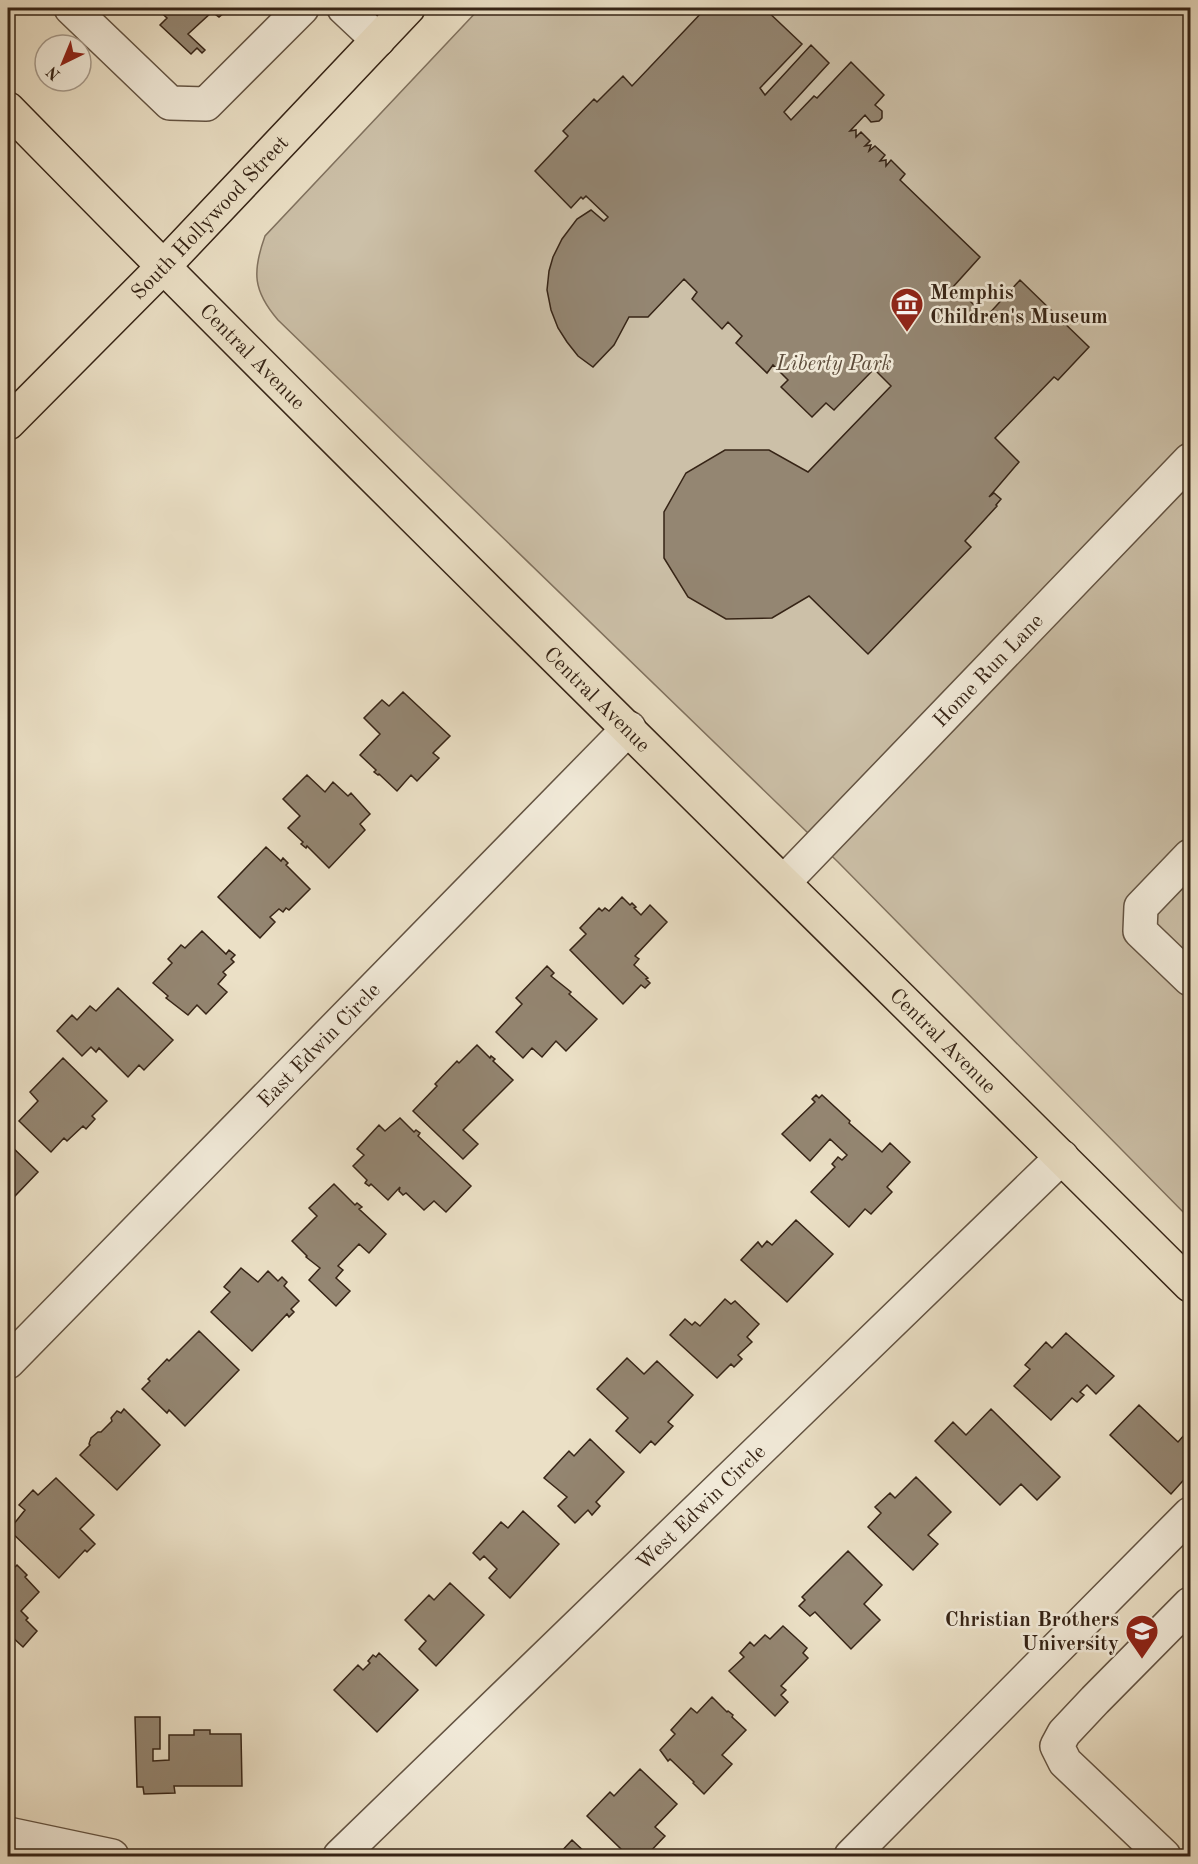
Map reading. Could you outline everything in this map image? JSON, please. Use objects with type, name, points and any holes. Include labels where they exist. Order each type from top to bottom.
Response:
[{"type":"main road","name":"South Hollywood Street","points":[[8,423],[163,267],[408,8]]},
{"type":"main road","name":"Central Avenue","points":[[8,109],[421,526],[629,728],[1191,1285]]},
{"type":"street","points":[[71,8],[170,103],[206,104],[302,8]]},
{"type":"street","points":[[344,8],[378,40]]},
{"type":"street","name":"Home Run Lane","points":[[784,882],[1191,460]]},
{"type":"street","name":"East Edwin Circle","points":[[8,1362],[629,728]]},
{"type":"street","points":[[1191,856],[1141,907],[1140,931],[1191,979]]},
{"type":"street","name":"West Edwin Circle","points":[[340,1857],[1062,1157]]},
{"type":"street","points":[[851,1857],[1191,1514]]},
{"type":"street","points":[[1164,1857],[1065,1762],[1057,1746],[1064,1733],[1095,1700],[1191,1604]]},
{"type":"street","points":[[8,1834],[112,1857]]},
{"type":"green space","name":"Liberty Park","points":[[480,8],[1190,8],[1190,1219],[838,862],[278,320],[264,300],[259,290],[257,271],[265,236]]},
{"type":"building","points":[[156,8],[230,8],[219,17],[212,12],[188,34],[205,50],[202,53],[197,48],[191,54],[160,25],[167,18]]},
{"type":"building","name":"Memphis Children's Museum","points":[[706,8],[764,8],[802,44],[760,88],[765,95],[811,45],[829,63],[784,112],[791,120],[814,96],[817,98],[851,62],[884,95],[875,105],[882,111],[882,118],[871,122],[865,115],[850,131],[856,130],[856,137],[861,132],[870,141],[865,146],[871,145],[869,151],[875,146],[885,155],[880,161],[886,160],[886,166],[891,160],[905,174],[900,180],[980,257],[953,287],[986,317],[1020,280],[1089,347],[1058,380],[1054,377],[995,438],[1019,462],[989,497],[994,493],[1001,499],[997,506],[965,541],[971,547],[868,654],[809,596],[772,618],[726,619],[688,597],[664,558],[664,512],[686,473],[725,450],[769,450],[808,472],[891,386],[874,369],[834,410],[826,403],[812,417],[781,387],[788,380],[773,365],[767,373],[736,343],[742,336],[728,322],[722,329],[692,299],[697,292],[684,279],[648,317],[629,317],[614,345],[593,367],[578,356],[567,342],[551,310],[547,290],[549,271],[562,239],[577,219],[591,210],[604,221],[608,217],[586,196],[583,199],[581,197],[571,208],[535,171],[568,136],[563,131],[594,99],[597,102],[623,76],[632,86]]},
{"type":"building","points":[[403,692],[450,736],[433,753],[439,758],[417,781],[411,775],[397,791],[374,772],[376,770],[360,755],[380,734],[364,718],[382,700],[389,706]]},
{"type":"building","points":[[307,775],[325,792],[333,782],[348,796],[351,793],[370,814],[360,824],[365,830],[329,868],[307,846],[306,848],[301,844],[303,842],[288,828],[300,816],[283,799]]},
{"type":"building","points":[[266,847],[281,861],[283,858],[288,863],[286,865],[310,889],[289,910],[286,908],[283,912],[279,909],[270,917],[275,922],[260,938],[218,897]]},
{"type":"building","points":[[622,897],[630,905],[632,903],[641,915],[650,905],[667,922],[635,956],[639,959],[634,965],[648,978],[646,979],[650,983],[645,988],[641,985],[623,1004],[570,950],[586,934],[580,928],[599,908],[602,911],[605,908],[609,911]]},
{"type":"building","points":[[202,931],[226,954],[229,950],[235,955],[231,959],[234,962],[223,972],[226,975],[218,984],[227,992],[206,1014],[197,1005],[188,1015],[166,998],[168,996],[153,983],[172,963],[168,959],[181,945],[185,948]]},
{"type":"building","points":[[547,966],[554,973],[551,976],[571,992],[569,994],[597,1019],[566,1051],[556,1041],[542,1057],[532,1048],[523,1058],[496,1032],[522,1004],[516,998]]},
{"type":"building","points":[[118,988],[173,1040],[144,1070],[139,1065],[128,1077],[99,1048],[96,1052],[91,1047],[82,1056],[57,1031],[72,1015],[77,1020],[90,1006],[96,1011]]},
{"type":"building","points":[[477,1045],[490,1058],[491,1056],[495,1059],[493,1061],[513,1080],[463,1130],[478,1144],[463,1159],[413,1111],[457,1061],[459,1063]]},
{"type":"building","points":[[63,1058],[107,1101],[92,1116],[95,1119],[86,1129],[83,1126],[67,1141],[64,1138],[51,1152],[19,1121],[38,1101],[30,1092]]},
{"type":"building","points":[[816,1095],[819,1098],[822,1095],[882,1152],[890,1143],[910,1162],[887,1187],[892,1192],[871,1214],[865,1209],[849,1227],[811,1192],[835,1167],[832,1164],[838,1157],[842,1160],[847,1155],[830,1139],[810,1161],[782,1134],[815,1102],[812,1099]]},
{"type":"building","points":[[400,1118],[414,1132],[416,1130],[420,1133],[418,1136],[471,1186],[446,1212],[434,1201],[424,1210],[406,1193],[403,1195],[399,1191],[400,1187],[388,1200],[371,1184],[369,1186],[365,1183],[367,1180],[353,1166],[364,1155],[357,1149],[379,1125],[385,1131]]},
{"type":"building","points":[[8,1143],[38,1172],[15,1196],[12,1194],[8,1199]]},
{"type":"building","points":[[334,1184],[355,1205],[357,1203],[362,1207],[359,1209],[386,1234],[369,1253],[359,1244],[338,1266],[343,1270],[336,1278],[350,1291],[336,1306],[309,1280],[320,1268],[292,1241],[317,1216],[309,1208]]},
{"type":"building","points":[[796,1220],[833,1254],[787,1302],[741,1260],[758,1242],[762,1247],[767,1241],[772,1245]]},
{"type":"building","points":[[241,1268],[258,1282],[268,1271],[278,1281],[282,1277],[287,1282],[284,1286],[299,1301],[291,1309],[294,1312],[289,1317],[287,1314],[252,1351],[211,1312],[230,1292],[224,1287]]},
{"type":"building","points":[[725,1299],[731,1304],[735,1301],[759,1324],[747,1337],[752,1342],[738,1355],[742,1359],[734,1367],[731,1364],[717,1378],[670,1335],[685,1319],[692,1325],[695,1322],[700,1326]]},
{"type":"building","points":[[199,1331],[239,1370],[185,1426],[169,1410],[167,1413],[142,1389],[167,1359],[169,1361]]},
{"type":"building","points":[[1066,1333],[1114,1376],[1096,1394],[1087,1385],[1080,1392],[1084,1395],[1077,1402],[1072,1398],[1051,1420],[1014,1386],[1030,1369],[1025,1365],[1046,1342],[1052,1348]]},
{"type":"building","points":[[627,1358],[644,1374],[657,1361],[693,1395],[668,1422],[673,1426],[655,1445],[651,1441],[640,1453],[616,1431],[628,1418],[597,1389]]},
{"type":"building","points":[[1139,1405],[1178,1442],[1185,1434],[1190,1439],[1190,1473],[1171,1494],[1110,1435]]},
{"type":"building","points":[[124,1409],[160,1445],[117,1490],[80,1455],[90,1445],[91,1438],[112,1421],[111,1418],[117,1411],[121,1413]]},
{"type":"building","points":[[991,1409],[1060,1477],[1037,1500],[1021,1484],[1000,1505],[935,1441],[953,1422],[966,1435]]},
{"type":"building","points":[[590,1439],[624,1472],[596,1502],[600,1506],[592,1515],[588,1510],[575,1523],[558,1506],[567,1497],[544,1478],[569,1451],[574,1456]]},
{"type":"building","points":[[916,1477],[951,1512],[928,1535],[938,1544],[913,1570],[868,1527],[881,1513],[875,1507],[890,1493],[895,1498]]},
{"type":"building","points":[[56,1478],[94,1515],[80,1529],[95,1544],[87,1552],[85,1550],[59,1578],[9,1530],[25,1510],[19,1505],[33,1490],[38,1495]]},
{"type":"building","points":[[523,1511],[559,1544],[510,1598],[489,1578],[497,1569],[484,1556],[480,1560],[473,1553],[501,1522],[508,1528]]},
{"type":"building","points":[[848,1551],[882,1585],[864,1604],[880,1620],[851,1649],[815,1612],[810,1616],[799,1606],[805,1600],[802,1597]]},
{"type":"building","points":[[8,1559],[27,1575],[25,1577],[39,1592],[21,1611],[37,1631],[23,1647],[9,1634],[8,1636]]},
{"type":"building","points":[[450,1583],[484,1615],[436,1666],[419,1649],[426,1641],[405,1620],[429,1595],[434,1600]]},
{"type":"building","points":[[783,1626],[807,1648],[803,1653],[808,1658],[781,1686],[786,1690],[781,1695],[788,1702],[775,1716],[729,1671],[744,1657],[740,1653],[750,1642],[754,1646],[765,1635],[770,1639]]},
{"type":"building","points":[[379,1653],[418,1690],[377,1732],[334,1690],[358,1665],[363,1670],[370,1663],[368,1661],[373,1655],[376,1657]]},
{"type":"building","points":[[712,1697],[746,1730],[722,1755],[732,1764],[704,1794],[670,1759],[668,1761],[660,1750],[675,1734],[671,1730],[691,1708],[697,1713]]},
{"type":"building","points":[[135,1717],[160,1717],[160,1749],[153,1749],[153,1761],[169,1760],[169,1735],[194,1735],[194,1730],[210,1730],[210,1734],[241,1734],[242,1786],[174,1786],[175,1793],[144,1794],[143,1787],[137,1787]]},
{"type":"building","points":[[640,1769],[677,1804],[655,1827],[665,1836],[646,1856],[624,1856],[619,1851],[621,1849],[587,1816],[610,1792],[614,1796]]},
{"type":"building","points":[[572,1840],[589,1856],[557,1856]]},
{"type":"building","points":[[552,1851],[557,1856],[547,1856]]},
{"type":"place","name":"Memphis Children's Museum","points":[[907,333]]},
{"type":"place","name":"Christian Brothers University","points":[[1142,1660]]}]
